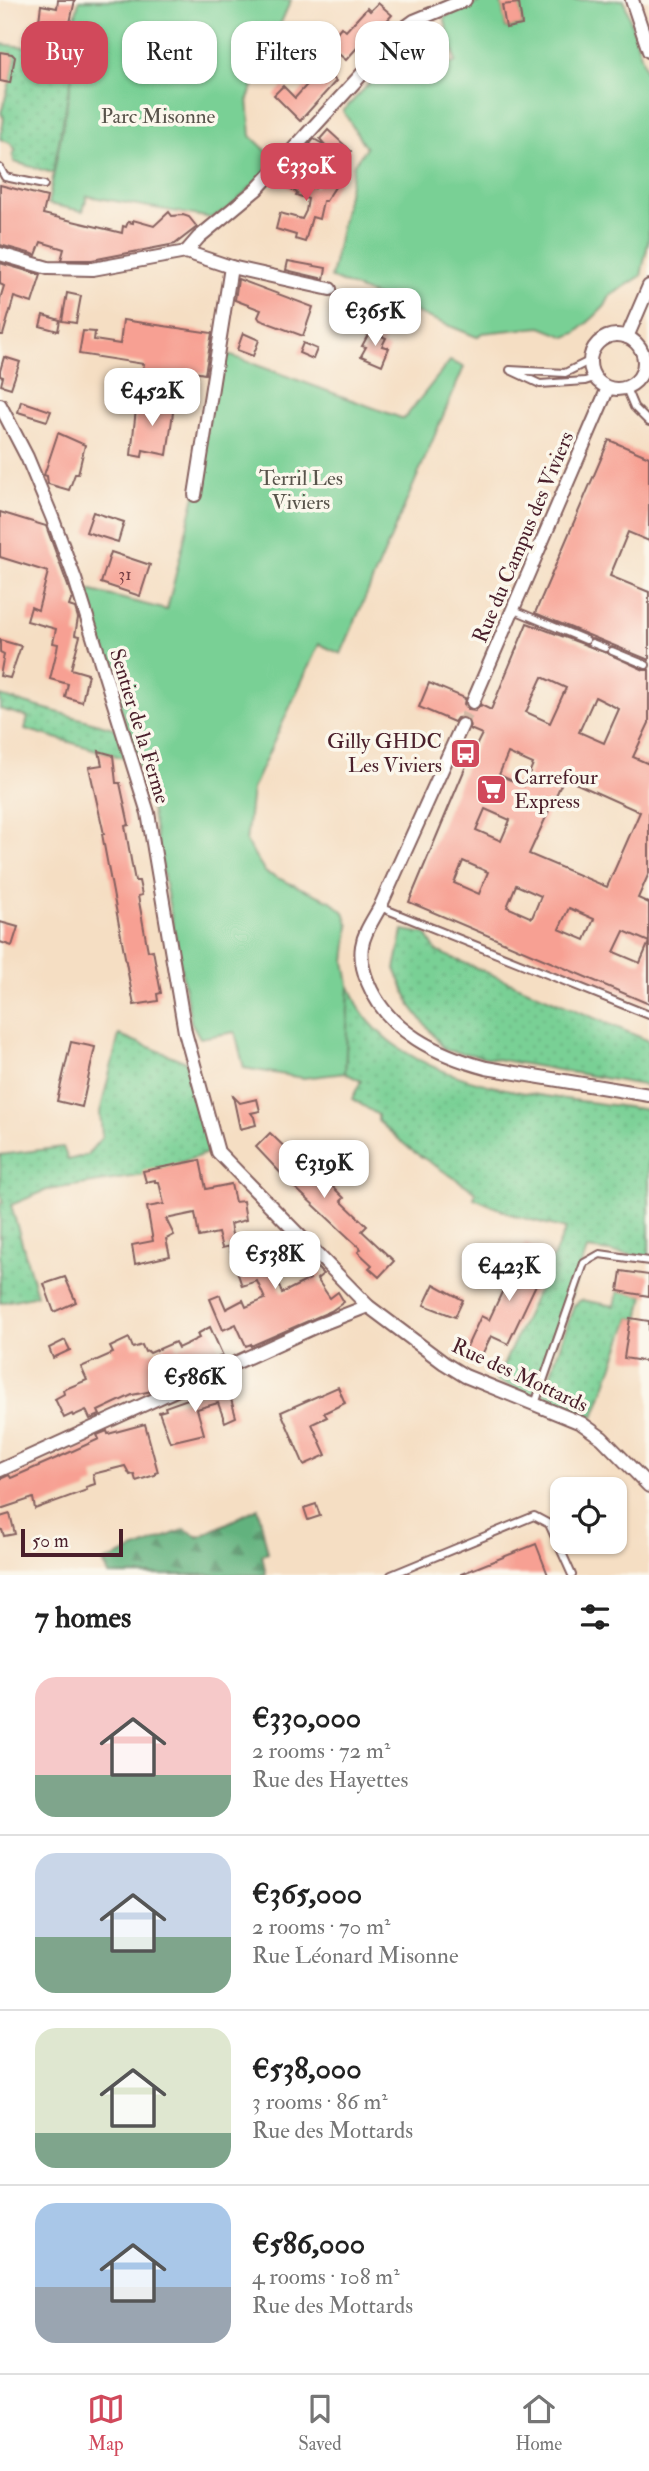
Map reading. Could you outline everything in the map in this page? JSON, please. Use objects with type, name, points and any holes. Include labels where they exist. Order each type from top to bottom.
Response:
[{"type":"street","points":[[186,252],[198,237],[257,189],[403,29],[414,21],[465,0]]},
{"type":"street","points":[[632,0],[649,51]]},
{"type":"street","points":[[0,254],[48,268],[93,269],[186,252],[231,267],[330,289]]},
{"type":"street","points":[[195,495],[231,267]]},
{"type":"street","points":[[627,337],[649,286]]},
{"type":"street","points":[[618,335],[627,337],[641,349],[644,368],[640,376],[626,388],[607,388],[594,377],[589,361],[595,345],[602,339],[618,335]]},
{"type":"street","name":"Rue du Campus des Viviers","points":[[473,702],[607,388]]},
{"type":"street","name":"Sentier de la Ferme","points":[[0,405],[27,457],[57,529],[148,813],[186,1032],[197,1071]]},
{"type":"street","points":[[462,725],[380,907],[367,929],[362,946],[363,972],[373,995],[386,1015],[403,1030],[442,1053],[476,1066],[649,1095]]},
{"type":"street","name":"Rue des Mottards","points":[[197,1071],[218,1152],[368,1306],[465,1376],[581,1423],[602,1438],[649,1486]]},
{"type":"street","points":[[0,1470],[368,1306]]},
{"type":"lane","points":[[0,168],[5,177],[44,185]]},
{"type":"lane","points":[[589,361],[565,373],[510,370],[540,384],[585,381],[594,377]]},
{"type":"lane","points":[[626,388],[634,407],[649,422]]},
{"type":"lane","points":[[513,609],[646,665]]},
{"type":"lane","points":[[380,907],[649,1015]]},
{"type":"lane","points":[[535,1404],[584,1263],[600,1254],[649,1261]]},
{"type":"lane","points":[[391,1575],[534,1516],[549,1524],[572,1575]]},
{"type":"green space","name":"Parc Misonne","points":[[79,0],[291,0],[282,21],[231,21],[231,84],[254,84],[248,98],[251,136],[276,160],[275,164],[229,208],[211,218],[87,196],[83,211],[48,204],[71,84],[108,84],[108,21],[74,21]]},
{"type":"green space","points":[[484,0],[499,0],[506,28],[522,25],[518,0],[624,0],[649,81],[649,239],[641,276],[610,296],[595,316],[576,333],[566,337],[541,327],[482,333],[477,337],[331,278],[354,164],[366,148],[343,111],[369,84],[449,84],[449,65],[456,62],[449,36],[449,21],[445,21],[444,17]]},
{"type":"green space","points":[[0,44],[21,46],[21,84],[70,84],[53,173],[14,162],[13,154],[16,150],[10,143],[0,139],[4,119],[1,113],[15,57],[0,53]]},
{"type":"green space","name":"Terril Les Viviers","points":[[221,352],[404,419],[450,361],[464,367],[341,654],[319,644],[252,789],[246,842],[266,873],[331,901],[344,912],[349,926],[345,961],[349,985],[345,1073],[303,1078],[244,1068],[235,1032],[200,1038],[191,1022],[150,803],[84,589],[167,610],[195,495]]},
{"type":"green space","points":[[0,696],[117,729],[127,759],[25,729],[28,717],[0,709]]},
{"type":"green space","points":[[403,930],[426,934],[436,951],[649,1041],[649,1086],[445,1050],[411,1006],[395,969]]},
{"type":"green space","points":[[349,985],[360,1009],[384,1037],[415,1058],[452,1074],[491,1086],[533,1094],[649,1110],[649,1257],[587,1249],[537,1397],[496,1381],[566,1229],[516,1216],[474,1198],[476,1192],[411,1150],[378,1121],[378,1115],[352,1099],[361,1081],[345,1073]]},
{"type":"green space","points":[[119,1035],[189,1063],[210,1152],[145,1175],[47,1190],[11,1205],[37,1295],[0,1303],[0,1204],[3,1203],[0,1192],[0,1155],[63,1147],[68,1160],[87,1155],[102,1137],[100,1112]]},
{"type":"green space","points":[[618,1291],[644,1295],[639,1319],[630,1318],[594,1417],[542,1399],[574,1305],[581,1300],[615,1306]]},
{"type":"green space","points":[[258,1508],[268,1553],[262,1555],[266,1575],[109,1575],[103,1562],[185,1529],[199,1537]]},
{"type":"building","points":[[58,0],[75,0],[70,21],[39,21],[41,5],[57,8]]},
{"type":"building","points":[[378,3],[392,15],[387,21],[355,21],[367,8],[370,11]]},
{"type":"building","points":[[519,3],[522,25],[506,28],[502,5]]},
{"type":"building","points":[[355,21],[355,50],[346,60],[341,56],[341,27],[346,31]]},
{"type":"building","points":[[0,52],[15,57],[10,83],[0,81]]},
{"type":"building","points":[[308,84],[333,84],[300,121],[274,95],[283,86],[295,98]]},
{"type":"building","points":[[328,130],[351,151],[338,168],[310,144],[314,139],[326,146],[320,139]]},
{"type":"building","points":[[294,169],[315,188],[328,172],[339,181],[326,201],[323,201],[319,219],[312,217],[305,242],[295,239],[296,235],[276,229],[280,213],[302,219],[306,211],[308,199],[296,195],[297,193],[282,182]]},
{"type":"building","points":[[0,185],[47,197],[43,214],[122,233],[123,226],[126,227],[128,222],[133,223],[133,220],[154,226],[169,212],[172,216],[189,217],[197,227],[175,244],[92,260],[61,260],[64,249],[41,242],[36,255],[0,245]]},
{"type":"building","points":[[288,261],[326,268],[324,279],[286,270]]},
{"type":"building","points":[[0,263],[41,275],[32,303],[14,297],[3,335],[0,335],[0,299],[4,286],[0,284]]},
{"type":"building","points":[[238,279],[313,307],[303,336],[260,320],[258,317],[261,310],[235,300]]},
{"type":"building","points":[[67,293],[81,296],[76,323],[62,321]]},
{"type":"building","points":[[43,315],[60,320],[58,331],[40,326]]},
{"type":"building","points":[[123,320],[212,333],[205,374],[188,371],[187,376],[180,375],[180,382],[161,381],[141,377],[144,364],[79,354],[83,331],[95,332],[94,340],[120,344]]},
{"type":"building","points":[[370,331],[386,338],[382,346],[389,348],[382,365],[361,356],[366,347],[362,346]]},
{"type":"building","points":[[243,333],[259,340],[253,356],[237,350]]},
{"type":"building","points":[[303,343],[317,349],[313,359],[299,353]]},
{"type":"building","points":[[4,357],[20,362],[11,388],[1,385],[3,377],[0,376],[0,371]]},
{"type":"building","points":[[137,400],[174,405],[167,455],[143,450],[142,457],[131,455]]},
{"type":"building","points":[[21,401],[51,411],[47,421],[18,412]]},
{"type":"building","points":[[58,433],[85,445],[78,474],[75,474],[69,490],[48,484],[47,476],[44,475]]},
{"type":"building","points":[[609,440],[649,457],[649,541],[628,532],[610,576],[649,592],[649,660],[535,613]]},
{"type":"building","points":[[0,512],[46,526],[72,597],[69,606],[75,608],[78,618],[75,635],[80,636],[71,669],[88,674],[82,702],[65,697],[68,684],[50,679],[58,644],[53,643],[56,629],[27,621],[31,607],[38,610],[48,572],[0,557]]},
{"type":"building","points":[[93,512],[124,522],[118,542],[86,532]]},
{"type":"building","points":[[111,552],[150,565],[140,596],[101,583]]},
{"type":"building","points":[[527,623],[649,670],[649,723],[633,757],[649,764],[649,873],[638,898],[649,903],[649,942],[649,1004],[409,902],[482,734],[470,729],[469,720],[465,717],[457,718],[454,722],[419,707],[429,683],[465,698],[464,704],[469,710],[475,711],[481,705],[491,710]],"holes":[[[542,677],[566,688],[550,723],[526,712]],[[595,697],[619,709],[604,743],[579,732]],[[508,753],[533,764],[524,786],[499,775]],[[564,778],[640,812],[607,887],[529,854]],[[485,809],[510,820],[501,841],[476,830]],[[463,861],[488,872],[479,894],[454,883]],[[516,885],[541,896],[532,918],[507,907]],[[569,908],[594,919],[585,940],[559,929]],[[624,931],[649,942],[640,963],[614,952]]]},
{"type":"building","points":[[0,640],[21,646],[10,678],[0,676],[4,654],[0,652]]},
{"type":"building","points":[[99,751],[113,755],[116,783],[120,783],[129,825],[125,826],[135,881],[139,881],[142,895],[138,896],[148,951],[153,950],[161,993],[157,994],[158,1001],[134,1005],[104,834],[89,767],[102,765]]},
{"type":"building","points":[[0,922],[18,927],[12,946],[0,942]]},
{"type":"building","points":[[71,1042],[95,1047],[82,1107],[57,1101]]},
{"type":"building","points":[[233,1096],[240,1103],[257,1099],[260,1111],[251,1113],[256,1125],[240,1129]]},
{"type":"building","points":[[270,1133],[296,1158],[302,1152],[311,1161],[309,1163],[344,1198],[341,1201],[367,1226],[362,1231],[394,1261],[379,1277],[369,1268],[372,1265],[358,1252],[361,1249],[289,1182],[256,1147]]},
{"type":"building","points":[[200,1160],[206,1189],[231,1184],[235,1202],[243,1201],[246,1220],[230,1224],[234,1245],[222,1248],[218,1233],[199,1237],[195,1213],[166,1219],[174,1235],[166,1239],[170,1256],[135,1264],[132,1245],[153,1241],[147,1207],[164,1204],[159,1182],[146,1182],[143,1171]]},
{"type":"building","points":[[286,1236],[323,1274],[317,1279],[330,1298],[338,1292],[344,1302],[331,1311],[246,1346],[236,1324],[223,1330],[210,1299],[220,1295],[226,1309],[243,1300],[246,1307],[265,1299],[257,1281],[242,1286],[229,1247],[258,1239],[260,1244]],"holes":[[[271,1263],[299,1263],[310,1279],[282,1293]]]},
{"type":"building","points":[[525,1243],[550,1255],[508,1344],[491,1336],[478,1363],[463,1355],[481,1316],[489,1320]]},
{"type":"building","points":[[621,1271],[649,1275],[649,1296],[618,1291]]},
{"type":"building","points":[[65,1277],[76,1302],[54,1312],[44,1284]]},
{"type":"building","points":[[434,1284],[463,1300],[455,1317],[424,1305]]},
{"type":"building","points":[[630,1318],[649,1321],[649,1362],[624,1358]]},
{"type":"building","points":[[210,1327],[223,1356],[219,1357],[220,1361],[152,1391],[132,1395],[98,1411],[100,1415],[90,1419],[86,1410],[64,1418],[55,1399],[64,1394],[63,1390],[87,1380],[81,1367],[113,1353],[110,1347],[129,1338],[133,1348],[142,1345],[145,1352],[150,1353],[175,1342],[178,1348],[199,1338],[197,1334]]},
{"type":"building","points":[[65,1340],[70,1350],[53,1358],[49,1348]]},
{"type":"building","points":[[227,1385],[236,1417],[225,1422],[218,1403],[197,1409],[204,1434],[170,1442],[159,1412],[166,1410],[165,1407]]},
{"type":"building","points":[[338,1387],[345,1403],[324,1413],[327,1417],[312,1424],[326,1455],[304,1465],[281,1412]]},
{"type":"building","points":[[145,1424],[158,1472],[155,1475],[136,1481],[134,1474],[130,1475],[125,1466],[93,1474],[95,1484],[86,1487],[87,1490],[35,1509],[33,1498],[0,1509],[0,1479],[9,1475],[11,1478],[66,1454],[99,1439],[97,1435],[107,1431],[108,1434]]},
{"type":"building","points":[[316,1504],[320,1516],[308,1520],[304,1508]]},
{"type":"building","points":[[10,1514],[15,1534],[4,1536],[0,1530],[0,1517]]},
{"type":"building","points":[[536,1544],[548,1575],[461,1575],[461,1574]]},
{"type":"tunnel","points":[[462,725],[473,702]]},
{"type":"place","name":"Gilly GHDC Les Viviers","points":[[465,753]]},
{"type":"place","name":"Carrefour Express","points":[[491,789]]}]
